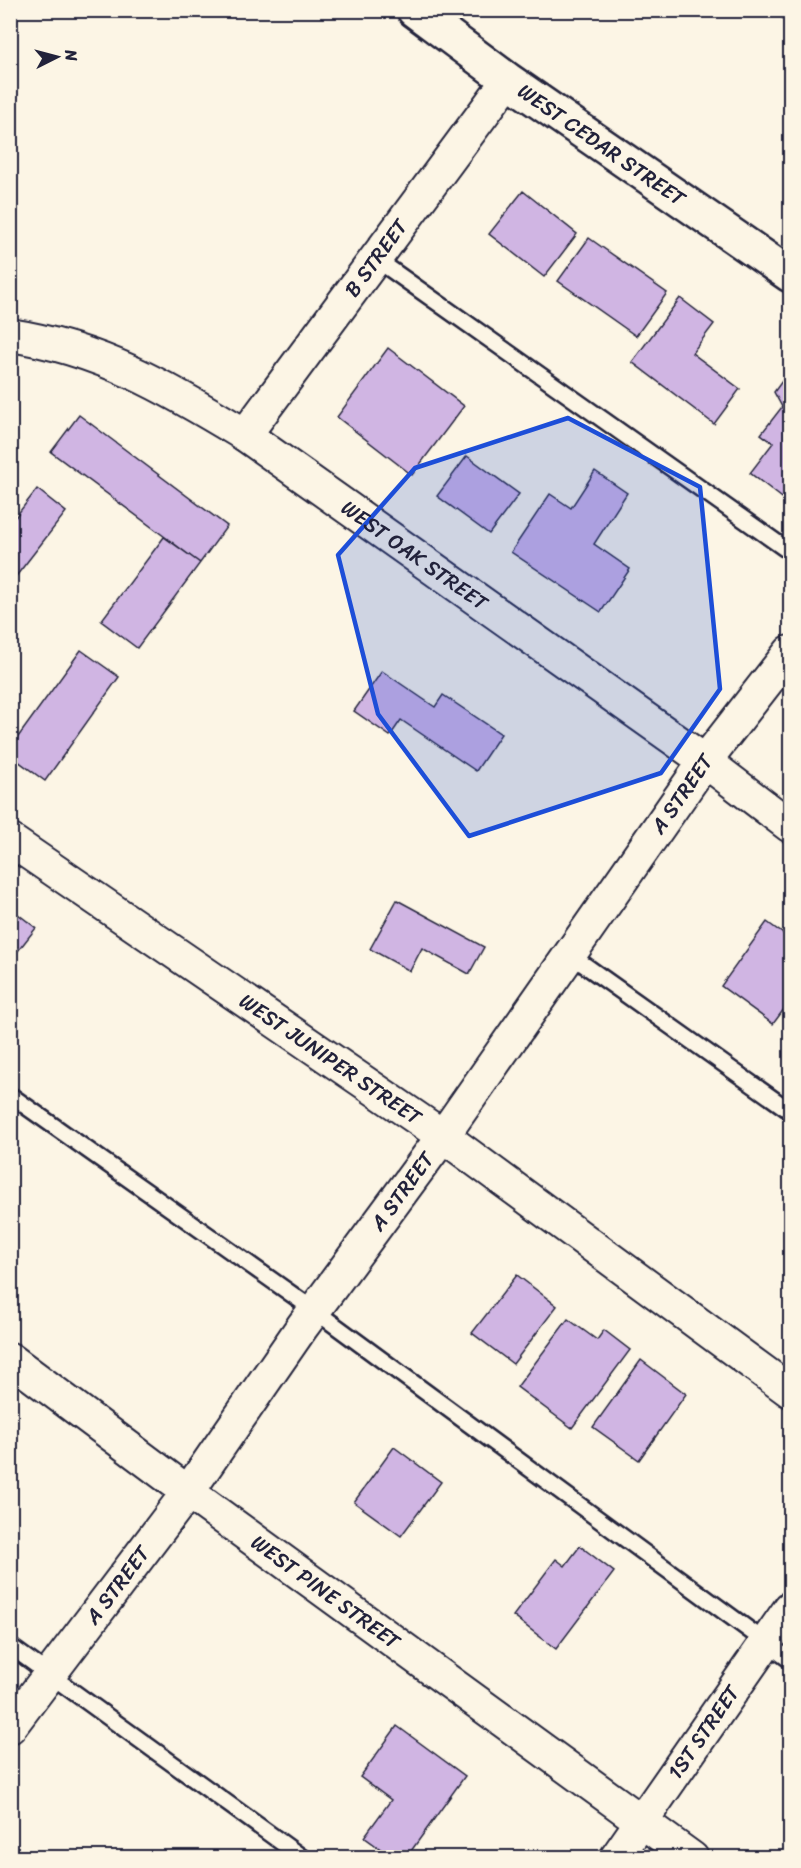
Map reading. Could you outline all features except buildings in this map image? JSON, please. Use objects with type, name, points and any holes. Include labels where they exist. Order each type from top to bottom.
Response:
[{"type":"street","name":"WEST CEDAR STREET","points":[[414,10],[508,80],[790,275]]},
{"type":"street","name":"B STREET","points":[[245,435],[508,80]]},
{"type":"street","name":"WEST OAK STREET","points":[[15,344],[102,357],[176,392],[245,435],[705,761],[790,826]]},
{"type":"street","name":"A STREET","points":[[10,1727],[188,1492],[314,1310],[443,1136],[705,761],[790,652]]},
{"type":"street","name":"WEST JUNIPER STREET","points":[[10,840],[443,1136],[790,1391]]},
{"type":"street","name":"WEST PINE STREET","points":[[10,1359],[188,1492],[692,1857]]},
{"type":"street","name":"1ST STREET","points":[[616,1857],[778,1651],[790,1608]]},
{"type":"lane","points":[[376,259],[790,552]]},
{"type":"lane","points":[[569,954],[790,1111]]},
{"type":"lane","points":[[10,1095],[314,1310],[778,1651]]},
{"type":"lane","points":[[10,1646],[303,1857]]},
{"type":"highlighted area","points":[[568,418],[700,487],[720,689],[661,773],[469,836],[378,714],[338,555],[415,468]]}]
